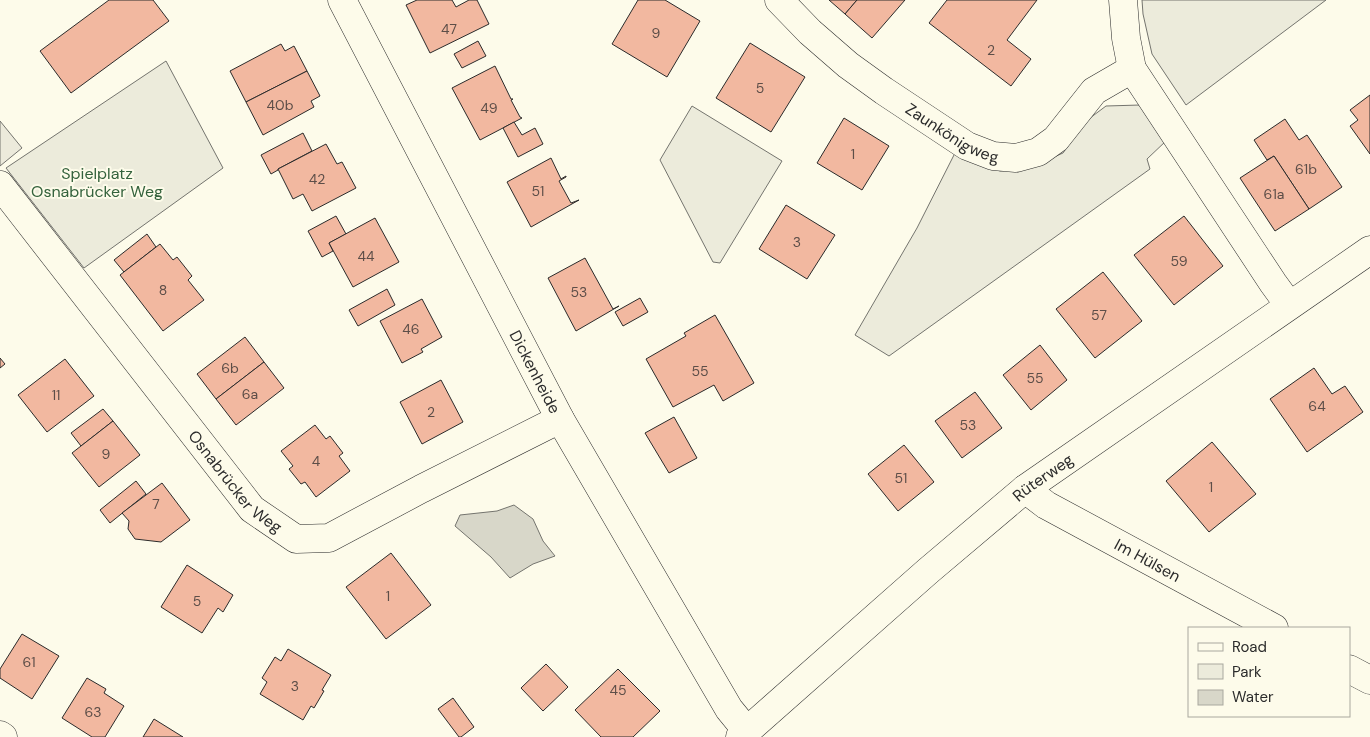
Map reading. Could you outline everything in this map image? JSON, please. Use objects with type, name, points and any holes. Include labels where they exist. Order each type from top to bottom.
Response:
[{"type":"street","name":"Dickenheide","points":[[342,0],[560,420],[743,734]]},
{"type":"street","name":"Zaunkönigweg","points":[[779,0],[810,32],[848,65],[967,146],[993,156],[1016,158],[1038,152],[1056,139],[1094,91],[1132,69]]},
{"type":"street","points":[[1123,0],[1126,38],[1132,69],[1289,305]]},
{"type":"street","name":"Osnabrücker Weg","points":[[0,185],[252,509],[296,539],[329,538],[560,420]]},
{"type":"street","name":"Rüterweg","points":[[743,734],[928,570],[1025,489],[1370,250]]},
{"type":"street","name":"Im Hülsen","points":[[1025,489],[1046,505],[1272,627]]},
{"type":"street","points":[[1350,669],[1370,680]]},
{"type":"green space","points":[[1142,0],[1326,0],[1186,105],[1152,54],[1143,14]]},
{"type":"green space","name":"Spielplatz Osnabrücker Weg","points":[[166,61],[223,168],[84,268],[6,168]]},
{"type":"green space","points":[[1140,105],[1167,140],[1147,159],[1150,169],[889,356],[855,335],[917,228],[955,153],[1000,171],[1029,168],[1063,153],[1086,121],[1106,106]]},
{"type":"green space","points":[[692,106],[782,161],[720,263],[713,262],[660,160]]},
{"type":"shaded area","points":[[0,121],[22,148],[0,166]]},
{"type":"water","points":[[514,505],[533,519],[543,541],[555,556],[533,564],[510,578],[491,557],[455,526],[460,515],[497,511]]},
{"type":"building","points":[[109,0],[153,0],[169,21],[71,93],[40,51]]},
{"type":"building","points":[[417,0],[452,0],[456,7],[469,0],[477,0],[489,24],[430,53],[406,5]]},
{"type":"building","points":[[638,0],[665,0],[700,21],[667,77],[612,44]]},
{"type":"building","points":[[829,0],[857,0],[845,14]]},
{"type":"building","points":[[857,0],[905,0],[872,38],[845,14]]},
{"type":"building","points":[[947,0],[1037,0],[1007,40],[1031,59],[1011,86],[929,23]]},
{"type":"building","points":[[478,41],[486,56],[462,68],[454,54]]},
{"type":"building","points":[[750,43],[805,77],[771,132],[716,98]]},
{"type":"building","points":[[281,44],[285,51],[294,46],[307,71],[246,102],[230,71]]},
{"type":"building","points":[[495,66],[522,118],[480,140],[452,88]]},
{"type":"building","points":[[307,71],[320,96],[311,101],[314,107],[263,135],[246,102]]},
{"type":"building","points":[[1370,95],[1370,154],[1350,126],[1358,120],[1350,110]]},
{"type":"building","points":[[844,118],[889,146],[862,190],[817,163]]},
{"type":"building","points":[[1285,119],[1299,140],[1307,135],[1342,187],[1309,209],[1274,156],[1267,160],[1254,140]]},
{"type":"building","points":[[514,122],[522,135],[535,128],[543,144],[518,157],[503,128]]},
{"type":"building","points":[[303,133],[312,151],[271,174],[261,155]]},
{"type":"building","points":[[326,144],[337,164],[342,162],[356,188],[312,211],[303,194],[293,199],[278,169]]},
{"type":"building","points":[[1274,156],[1309,209],[1275,231],[1240,178]]},
{"type":"building","points":[[551,158],[561,179],[566,176],[559,181],[571,203],[579,200],[531,227],[507,182]]},
{"type":"building","points":[[786,205],[835,235],[807,279],[759,249]]},
{"type":"building","points":[[336,216],[346,234],[329,243],[333,251],[322,257],[308,231]]},
{"type":"building","points":[[1184,216],[1223,266],[1174,305],[1134,255]]},
{"type":"building","points":[[375,218],[399,262],[353,287],[329,243]]},
{"type":"building","points":[[147,234],[156,247],[124,272],[114,260]]},
{"type":"building","points":[[160,244],[173,260],[177,257],[192,276],[188,280],[204,300],[163,331],[120,275]]},
{"type":"building","points":[[585,258],[613,309],[619,306],[576,331],[548,278]]},
{"type":"building","points":[[1103,272],[1142,321],[1095,358],[1056,309]]},
{"type":"building","points":[[387,289],[395,305],[358,326],[349,310]]},
{"type":"building","points":[[640,298],[648,312],[623,326],[615,312]]},
{"type":"building","points":[[422,299],[442,337],[421,349],[423,352],[402,363],[380,321]]},
{"type":"building","points":[[715,315],[754,383],[723,401],[714,385],[673,407],[646,359],[686,336],[684,333]]},
{"type":"building","points":[[245,337],[264,362],[216,399],[197,374]]},
{"type":"building","points":[[1040,345],[1067,380],[1031,410],[1003,375]]},
{"type":"building","points":[[0,358],[5,364],[0,368]]},
{"type":"building","points":[[65,359],[94,396],[47,432],[18,395]]},
{"type":"building","points":[[264,362],[284,388],[236,425],[216,399]]},
{"type":"building","points":[[1314,368],[1332,394],[1345,386],[1363,412],[1307,452],[1270,399]]},
{"type":"building","points":[[441,380],[463,422],[422,444],[400,402]]},
{"type":"building","points":[[975,392],[1002,428],[962,458],[935,421]]},
{"type":"building","points":[[103,409],[113,421],[81,446],[71,433]]},
{"type":"building","points":[[674,417],[697,458],[669,473],[645,433]]},
{"type":"building","points":[[113,421],[140,455],[99,487],[72,453]]},
{"type":"building","points":[[315,425],[326,439],[330,436],[343,453],[339,456],[350,471],[316,497],[305,482],[301,484],[289,469],[293,466],[281,451]]},
{"type":"building","points":[[1212,442],[1256,494],[1209,532],[1166,481]]},
{"type":"building","points":[[904,445],[934,482],[898,511],[868,474]]},
{"type":"building","points":[[136,481],[146,494],[110,523],[100,510]]},
{"type":"building","points":[[162,483],[190,520],[161,542],[135,539],[128,529],[129,521],[122,513]]},
{"type":"building","points":[[391,553],[431,605],[386,639],[346,587]]},
{"type":"building","points":[[187,565],[233,595],[223,612],[218,608],[202,633],[161,607]]},
{"type":"building","points":[[22,634],[59,656],[32,699],[0,678],[0,669]]},
{"type":"building","points":[[288,649],[331,675],[314,708],[311,706],[303,720],[260,694],[267,682],[262,678],[275,657],[281,661]]},
{"type":"building","points":[[546,664],[568,687],[543,711],[521,688]]},
{"type":"building","points":[[618,669],[660,711],[633,737],[601,737],[575,710]]},
{"type":"building","points":[[87,678],[106,689],[104,693],[124,706],[105,737],[92,737],[62,718]]},
{"type":"building","points":[[453,698],[474,727],[461,737],[459,737],[438,709]]},
{"type":"building","points":[[154,719],[183,737],[143,737]]}]
